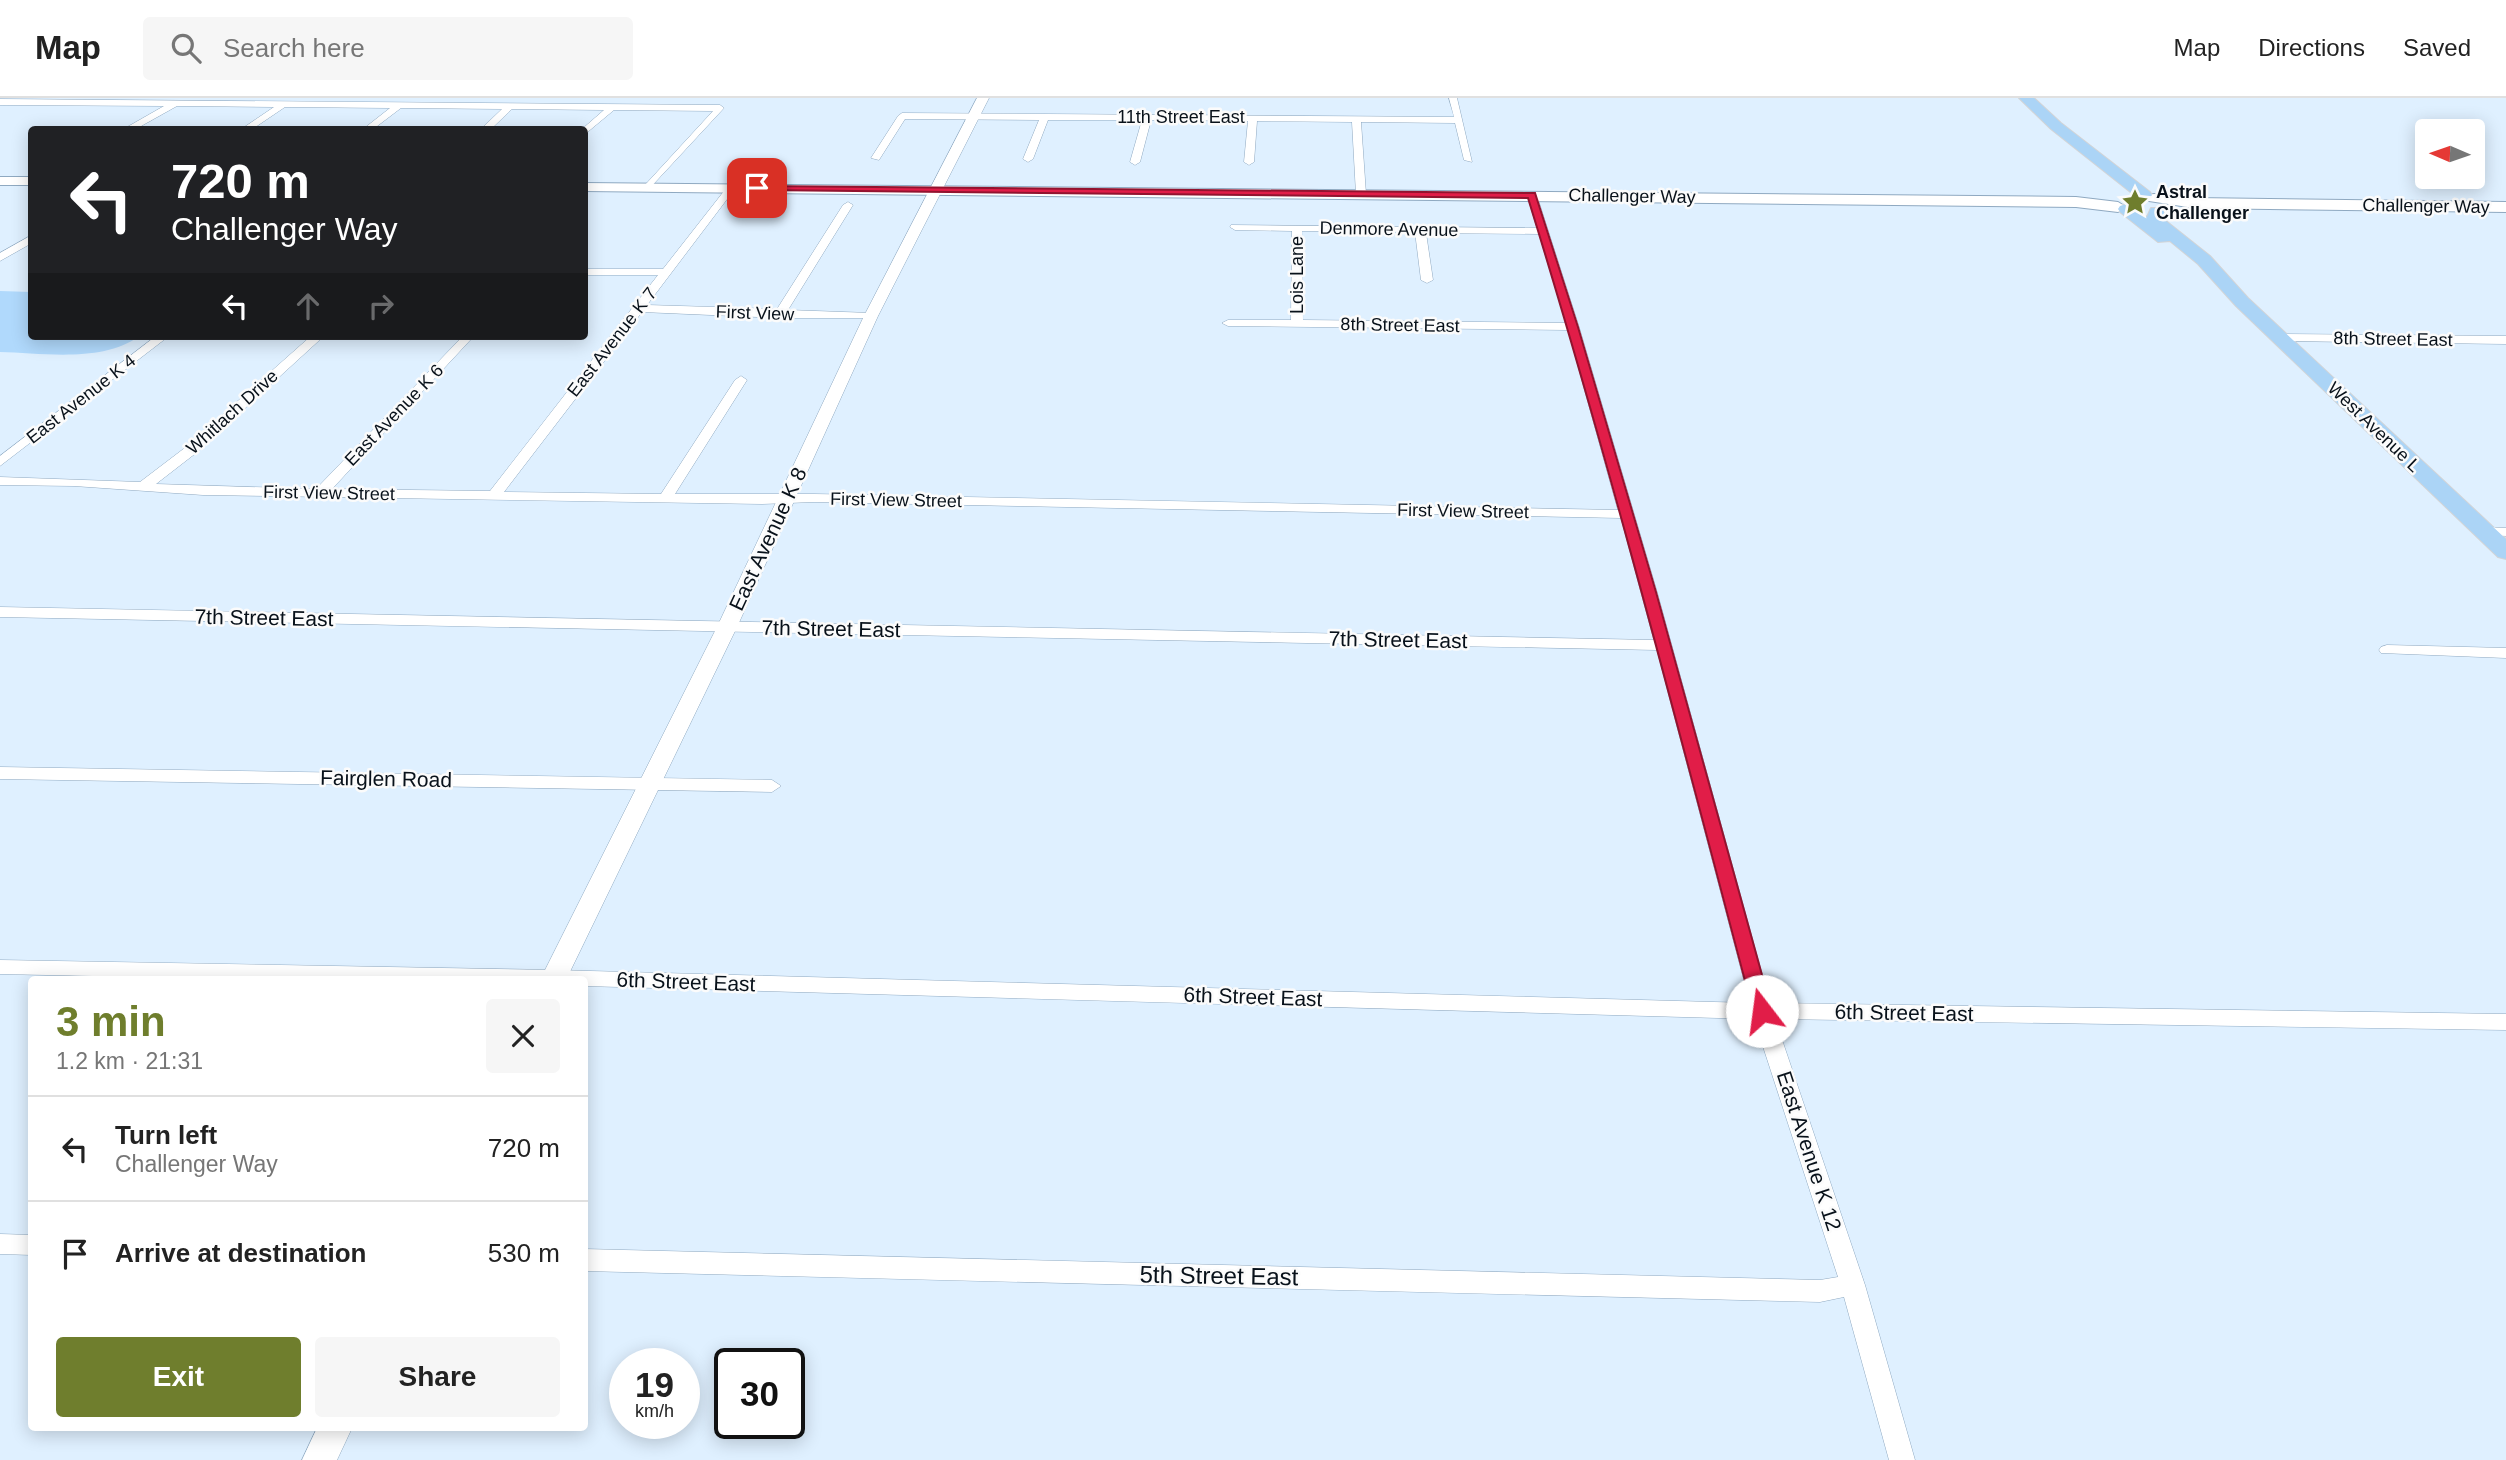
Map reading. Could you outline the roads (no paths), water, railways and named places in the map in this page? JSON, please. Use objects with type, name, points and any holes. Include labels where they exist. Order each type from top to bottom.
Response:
[{"type":"main road","name":"West Avenue L","points":[[2026,98],[2056,126],[2154,203],[2156,220],[2204,260],[2242,302],[2506,552]]},
{"type":"main road","name":"West Avenue L","points":[[2056,126],[2061,136],[2076,151],[2116,184],[2117,201],[2216,284],[2242,302]]},
{"type":"main road","points":[[0,181],[28,181]]},
{"type":"main road","name":"Challenger Way","points":[[588,187],[2117,201]]},
{"type":"main road","points":[[2117,201],[2154,203]]},
{"type":"main road","name":"Challenger Way","points":[[2154,203],[2506,207]]},
{"type":"street","name":"East Avenue K 8","points":[[555,976],[727,627],[872,316],[983,98]]},
{"type":"street","points":[[1453,98],[1469,160]]},
{"type":"street","points":[[0,102],[720,108],[648,187]]},
{"type":"street","points":[[133,126],[176,103]]},
{"type":"street","points":[[250,126],[284,104]]},
{"type":"street","points":[[371,126],[399,105]]},
{"type":"street","points":[[488,126],[510,106]]},
{"type":"street","points":[[588,128],[612,107]]},
{"type":"street","name":"11th Street East","points":[[876,158],[902,116],[1459,120]]},
{"type":"street","points":[[1135,162],[1148,116]]},
{"type":"street","points":[[1028,159],[1045,117]]},
{"type":"street","points":[[1249,162],[1253,118]]},
{"type":"street","points":[[1356,119],[1361,194]]},
{"type":"street","name":"East Avenue K 7","points":[[494,495],[731,188]]},
{"type":"street","name":"East Avenue K 12","points":[[1532,195],[1573,327],[1762,1011],[1853,1284],[1902,1460]]},
{"type":"street","points":[[779,315],[848,205]]},
{"type":"street","name":"Denmore Avenue","points":[[1235,227],[1542,231]]},
{"type":"street","name":"Lois Lane","points":[[1297,227],[1297,324]]},
{"type":"street","points":[[1420,229],[1427,280]]},
{"type":"street","points":[[0,258],[28,240]]},
{"type":"street","points":[[588,272],[666,272]]},
{"type":"street","name":"First View","points":[[638,308],[779,315],[872,316]]},
{"type":"street","name":"8th Street East","points":[[1228,323],[1573,327]]},
{"type":"street","name":"8th Street East","points":[[2281,338],[2506,340]]},
{"type":"street","name":"East Avenue K 4","points":[[0,462],[158,340]]},
{"type":"street","name":"Whitlach Drive","points":[[144,485],[191,450],[314,340]]},
{"type":"street","name":"East Avenue K 6","points":[[320,493],[466,340]]},
{"type":"street","points":[[666,498],[741,380]]},
{"type":"street","name":"First View Street","points":[[0,481],[144,485],[203,491],[788,498],[1625,514]]},
{"type":"street","points":[[2484,531],[2506,532]]},
{"type":"street","name":"7th Street East","points":[[0,612],[1662,645]]},
{"type":"street","points":[[2387,650],[2506,653]]},
{"type":"street","name":"Fairglen Road","points":[[0,773],[772,786]]},
{"type":"street","name":"6th Street East","points":[[0,967],[416,976]]},
{"type":"street","name":"6th Street East","points":[[588,980],[1762,1011],[2506,1021]]},
{"type":"street","points":[[0,1244],[28,1245]]},
{"type":"street","name":"5th Street East","points":[[588,1260],[1820,1291],[1853,1284]]},
{"type":"street","points":[[320,1460],[334,1431]]},
{"type":"place","name":"Astral Challenger","points":[[2135,202]]}]
